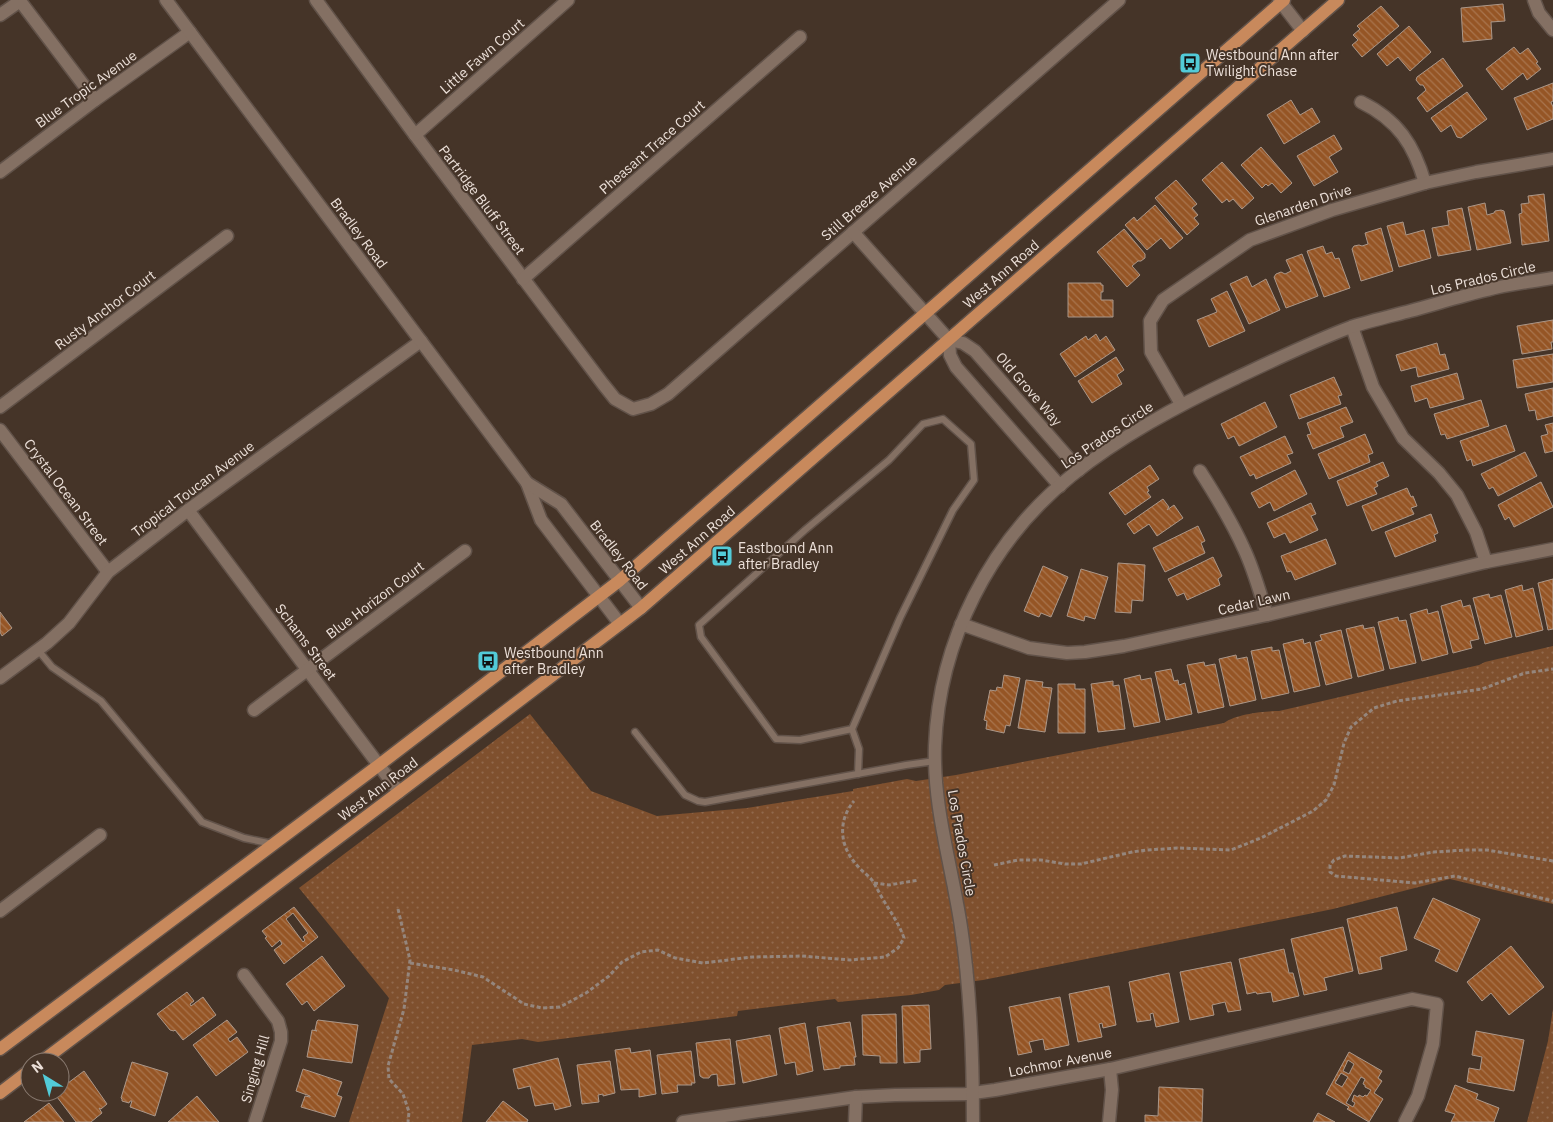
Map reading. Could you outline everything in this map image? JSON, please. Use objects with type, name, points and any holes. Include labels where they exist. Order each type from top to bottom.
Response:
[{"type":"main road","name":"West Ann Road","points":[[54,1052],[641,608],[1338,0]]},
{"type":"main road","name":"West Ann Road","points":[[0,1049],[619,581],[1282,1]]},
{"type":"main road","points":[[0,1093],[20,1078]]},
{"type":"street","name":"Bradley Road","points":[[166,0],[527,483],[541,520],[620,624]]},
{"type":"street","name":"Partridge Bluff Street","points":[[316,0],[523,279],[616,399],[633,409]]},
{"type":"street","name":"Little Fawn Court","points":[[415,135],[568,0]]},
{"type":"street","name":"Still Breeze Avenue","points":[[633,409],[650,404],[668,394],[1119,0]]},
{"type":"street","points":[[1534,0],[1539,13],[1553,30]]},
{"type":"street","points":[[0,15],[20,1],[96,100]]},
{"type":"street","points":[[1282,1],[1303,31]]},
{"type":"street","name":"Blue Tropic Avenue","points":[[0,172],[190,32]]},
{"type":"street","name":"Pheasant Trace Court","points":[[523,279],[800,37]]},
{"type":"street","points":[[1362,102],[1382,113],[1399,128],[1415,154],[1425,183]]},
{"type":"street","name":"Glenarden Drive","points":[[1181,404],[1152,352],[1150,321],[1163,300],[1250,240],[1332,210],[1425,183],[1553,159]]},
{"type":"street","name":"Old Grove Way","points":[[853,232],[949,340],[963,343],[976,351],[1078,470]]},
{"type":"street","name":"Rusty Anchor Court","points":[[0,407],[227,236]]},
{"type":"street","name":"Los Prados Circle","points":[[973,1122],[971,1016],[956,894],[941,823],[935,761],[937,724],[942,686],[961,624],[976,592],[1006,543],[1031,513],[1078,470],[1181,404],[1278,358],[1352,327],[1490,289],[1553,278]]},
{"type":"street","points":[[1352,327],[1373,387],[1403,438],[1457,495],[1476,532],[1486,562]]},
{"type":"street","name":"Old Grove Way","points":[[949,340],[950,355],[956,367],[1060,486]]},
{"type":"street","name":"Tropical Toucan Avenue","points":[[0,678],[69,624],[108,572],[188,510],[420,341]]},
{"type":"street","name":"Crystal Ocean Street","points":[[0,430],[108,572]]},
{"type":"street","points":[[1200,471],[1244,548],[1255,575],[1267,615]]},
{"type":"street","name":"Bradley Road","points":[[527,483],[561,504],[641,608]]},
{"type":"street","name":"Schams Street","points":[[188,510],[400,792]]},
{"type":"street","name":"Cedar Lawn","points":[[961,624],[1029,648],[1067,653],[1106,650],[1267,615],[1486,562],[1553,549]]},
{"type":"street","name":"Blue Horizon Court","points":[[254,710],[465,551]]},
{"type":"street","points":[[0,911],[100,835]]},
{"type":"street","name":"Singing Hill","points":[[244,975],[278,1021],[281,1032],[281,1041],[255,1122]]},
{"type":"street","name":"Lochmor Avenue","points":[[683,1122],[856,1097],[973,1093],[1110,1069],[1412,999],[1437,1004],[1433,1044],[1418,1096],[1405,1122]]},
{"type":"street","points":[[1109,1122],[1112,1090],[1110,1069]]},
{"type":"street","points":[[855,1122],[856,1097]]},
{"type":"lane","points":[[852,729],[800,740],[776,740],[701,637],[699,625],[805,530],[889,460],[923,424],[943,419],[971,444],[974,480],[953,510],[900,618],[852,729],[859,749],[858,774]]},
{"type":"lane","points":[[38,650],[52,667],[101,701],[202,822],[244,838],[273,844]]},
{"type":"lane","points":[[635,732],[685,795],[698,801],[712,802],[935,761]]},
{"type":"path","points":[[994,865],[1018,860],[1042,860],[1065,864],[1081,864],[1147,850],[1179,848],[1231,850],[1262,838],[1314,811],[1326,800],[1334,786],[1344,743],[1351,727],[1374,708],[1397,702],[1482,690],[1525,673],[1553,669]]},
{"type":"path","points":[[410,963],[483,977],[524,1004],[542,1008],[560,1007],[586,993],[609,976],[622,962],[641,952],[658,950],[675,958],[703,964],[760,957],[802,956],[850,960],[885,957],[898,948],[904,938],[899,924],[874,884],[854,863],[843,838],[844,815],[854,801]]},
{"type":"path","points":[[1553,861],[1487,850],[1465,850],[1434,852],[1399,858],[1345,856],[1334,860],[1330,865],[1330,872],[1336,876],[1415,883],[1451,875],[1553,901]]},
{"type":"path","points":[[874,884],[889,885],[919,880]]},
{"type":"path","points":[[398,909],[410,963],[404,1009],[388,1066],[389,1079],[403,1094],[409,1112],[408,1122]]},
{"type":"shaded area","points":[[1553,646],[1553,904],[1450,879],[1333,909],[983,980],[945,985],[939,990],[911,995],[838,1002],[835,999],[738,1011],[737,1016],[538,1042],[522,1039],[472,1045],[462,1122],[349,1122],[389,998],[299,888],[530,714],[591,791],[657,816],[747,808],[853,791],[853,789],[907,779],[916,781],[956,775],[1224,723],[1243,715],[1279,711]]},
{"type":"shaded area","points":[[1553,1009],[1553,1122],[1527,1122],[1548,1041]]},
{"type":"building","points":[[1503,4],[1505,21],[1491,22],[1492,39],[1463,42],[1461,8]]},
{"type":"building","points":[[1381,6],[1399,26],[1362,57],[1352,45],[1358,40],[1353,35],[1360,29],[1357,26]]},
{"type":"building","points":[[1409,26],[1431,52],[1410,71],[1398,57],[1387,66],[1377,54]]},
{"type":"building","points":[[1514,47],[1520,54],[1528,48],[1541,69],[1527,80],[1523,73],[1502,90],[1486,69]]},
{"type":"building","points":[[1443,58],[1463,86],[1427,112],[1417,98],[1426,90],[1416,80],[1417,77]]},
{"type":"building","points":[[1553,83],[1553,101],[1551,102],[1553,119],[1527,130],[1514,98]]},
{"type":"building","points":[[1467,92],[1487,119],[1461,138],[1457,137],[1451,125],[1441,132],[1431,118]]},
{"type":"building","points":[[1291,100],[1300,115],[1312,108],[1320,122],[1284,144],[1267,115]]},
{"type":"building","points":[[1334,135],[1342,149],[1329,157],[1338,172],[1314,186],[1297,156]]},
{"type":"building","points":[[1261,147],[1292,183],[1281,193],[1272,183],[1268,186],[1266,184],[1262,188],[1241,165]]},
{"type":"building","points":[[1222,162],[1254,198],[1242,209],[1233,199],[1229,202],[1227,199],[1222,203],[1202,180]]},
{"type":"building","points":[[1176,180],[1197,204],[1192,208],[1198,215],[1194,218],[1199,224],[1187,235],[1155,198]]},
{"type":"building","points":[[1544,194],[1549,241],[1522,245],[1519,214],[1522,213],[1521,204],[1529,203],[1528,196]]},
{"type":"building","points":[[1485,203],[1487,215],[1495,211],[1504,211],[1511,243],[1477,250],[1468,207]]},
{"type":"building","points":[[1155,205],[1183,238],[1170,249],[1161,238],[1147,250],[1125,225],[1134,217],[1137,221]]},
{"type":"building","points":[[1462,208],[1471,250],[1438,256],[1432,228],[1449,225],[1447,211]]},
{"type":"building","points":[[1403,222],[1406,235],[1424,230],[1431,258],[1399,267],[1387,226]]},
{"type":"building","points":[[1381,228],[1393,271],[1361,281],[1352,249],[1354,246],[1368,244],[1365,233]]},
{"type":"building","points":[[1124,229],[1145,254],[1145,258],[1132,266],[1140,275],[1127,287],[1097,252]]},
{"type":"building","points":[[1323,246],[1326,254],[1332,252],[1335,259],[1339,258],[1350,288],[1324,297],[1307,251]]},
{"type":"building","points":[[1302,254],[1318,296],[1286,308],[1274,277],[1281,272],[1285,274],[1291,271],[1286,260]]},
{"type":"building","points":[[1247,276],[1252,287],[1266,279],[1280,310],[1249,324],[1230,284]]},
{"type":"building","points":[[1068,283],[1101,283],[1103,285],[1103,292],[1101,292],[1101,300],[1113,300],[1113,317],[1068,317]]},
{"type":"building","points":[[1227,291],[1245,331],[1209,347],[1197,320],[1217,312],[1211,299]]},
{"type":"building","points":[[1553,320],[1552,349],[1522,354],[1517,326]]},
{"type":"building","points":[[1096,334],[1100,341],[1106,336],[1115,350],[1075,377],[1060,354],[1086,336],[1088,340]]},
{"type":"building","points":[[1437,343],[1440,355],[1445,354],[1449,369],[1418,377],[1416,367],[1401,371],[1396,355]]},
{"type":"building","points":[[1553,354],[1553,382],[1517,388],[1513,360]]},
{"type":"building","points":[[1116,357],[1124,370],[1117,375],[1122,384],[1092,403],[1078,381]]},
{"type":"building","points":[[1457,373],[1464,399],[1430,408],[1427,398],[1415,402],[1411,386]]},
{"type":"building","points":[[1334,377],[1342,395],[1338,396],[1341,404],[1299,419],[1290,395]]},
{"type":"building","points":[[1553,388],[1553,416],[1537,420],[1535,410],[1529,411],[1525,394]]},
{"type":"building","points":[[1481,400],[1489,426],[1447,439],[1445,434],[1441,435],[1434,414]]},
{"type":"building","points":[[1265,402],[1277,427],[1239,446],[1234,436],[1228,439],[1221,424]]},
{"type":"building","points":[[1346,407],[1353,422],[1340,427],[1344,437],[1313,449],[1307,435],[1311,434],[1307,423]]},
{"type":"building","points":[[1553,423],[1553,451],[1545,453],[1541,436],[1548,434],[1545,425]]},
{"type":"building","points":[[1506,425],[1515,451],[1473,466],[1471,459],[1467,461],[1460,441]]},
{"type":"building","points":[[1365,434],[1373,453],[1368,455],[1370,462],[1329,479],[1318,454]]},
{"type":"building","points":[[1285,436],[1293,453],[1287,455],[1291,463],[1256,479],[1254,474],[1250,476],[1240,457]]},
{"type":"building","points":[[1525,452],[1537,476],[1498,496],[1493,487],[1489,489],[1481,474]]},
{"type":"building","points":[[1383,462],[1389,476],[1376,482],[1378,486],[1374,488],[1377,494],[1347,506],[1337,481]]},
{"type":"building","points":[[1150,465],[1159,479],[1147,487],[1149,491],[1147,492],[1151,497],[1125,515],[1109,493]]},
{"type":"building","points":[[1295,470],[1307,494],[1274,511],[1270,502],[1259,508],[1251,493]]},
{"type":"building","points":[[1541,482],[1553,507],[1514,527],[1509,517],[1505,520],[1498,505]]},
{"type":"building","points":[[1407,488],[1417,506],[1411,508],[1414,514],[1372,531],[1362,506]]},
{"type":"building","points":[[1163,499],[1169,507],[1167,510],[1174,505],[1183,518],[1157,536],[1149,524],[1134,534],[1127,524]]},
{"type":"building","points":[[1311,503],[1316,514],[1311,516],[1318,530],[1290,543],[1285,533],[1274,538],[1267,523]]},
{"type":"building","points":[[1431,514],[1438,533],[1434,535],[1436,541],[1395,557],[1385,532]]},
{"type":"building","points":[[1198,526],[1205,541],[1201,543],[1205,553],[1165,572],[1153,548]]},
{"type":"building","points":[[1326,539],[1336,564],[1295,580],[1291,571],[1287,572],[1281,556]]},
{"type":"building","points":[[1213,557],[1222,576],[1218,579],[1220,585],[1187,600],[1184,593],[1177,596],[1168,579]]},
{"type":"building","points":[[1118,563],[1145,565],[1143,601],[1132,600],[1131,613],[1115,612]]},
{"type":"building","points":[[1043,566],[1068,577],[1051,617],[1041,613],[1039,617],[1024,611]]},
{"type":"building","points":[[1081,569],[1108,577],[1095,619],[1085,616],[1084,621],[1067,616]]},
{"type":"building","points":[[1553,579],[1553,629],[1548,630],[1538,583]]},
{"type":"building","points":[[1522,585],[1523,591],[1533,588],[1543,630],[1516,637],[1505,590]]},
{"type":"building","points":[[1489,594],[1490,598],[1501,595],[1512,637],[1485,644],[1473,598]]},
{"type":"building","points":[[1461,600],[1463,607],[1470,605],[1479,639],[1470,641],[1472,648],[1453,653],[1441,606]]},
{"type":"building","points":[[1427,609],[1428,614],[1438,611],[1448,654],[1422,661],[1410,614]]},
{"type":"building","points":[[0,612],[12,628],[2,636],[0,632]]},
{"type":"building","points":[[1398,617],[1399,621],[1406,620],[1416,663],[1390,669],[1378,622]]},
{"type":"building","points":[[1363,625],[1364,629],[1374,627],[1384,670],[1358,677],[1346,629]]},
{"type":"building","points":[[1341,630],[1352,678],[1326,685],[1315,642],[1322,640],[1320,635]]},
{"type":"building","points":[[1303,639],[1304,644],[1310,642],[1320,686],[1294,692],[1283,644]]},
{"type":"building","points":[[1272,647],[1272,651],[1279,650],[1289,693],[1262,699],[1251,651]]},
{"type":"building","points":[[1236,655],[1237,659],[1247,657],[1256,700],[1230,706],[1219,659]]},
{"type":"building","points":[[1204,662],[1205,666],[1215,664],[1224,707],[1198,713],[1187,665]]},
{"type":"building","points":[[1171,669],[1174,681],[1178,680],[1179,685],[1185,683],[1192,714],[1166,720],[1155,672]]},
{"type":"building","points":[[1004,675],[1020,678],[1010,726],[1006,725],[1004,733],[986,729],[987,721],[984,720],[990,690],[996,691],[997,687],[1002,688]]},
{"type":"building","points":[[1140,675],[1141,680],[1151,678],[1160,722],[1134,727],[1124,679]]},
{"type":"building","points":[[1026,680],[1043,682],[1042,687],[1052,688],[1045,732],[1018,728]]},
{"type":"building","points":[[1113,681],[1113,686],[1119,685],[1125,729],[1098,732],[1091,684]]},
{"type":"building","points":[[1058,684],[1075,684],[1075,689],[1085,689],[1085,733],[1058,733]]},
{"type":"building","points":[[1433,898],[1480,919],[1457,972],[1435,961],[1440,950],[1414,938]]},
{"type":"building","points":[[294,907],[318,937],[284,964],[274,950],[282,944],[280,940],[272,947],[262,931]],"holes":[[[293,913],[308,933],[303,937],[305,940],[303,942],[286,919]]]},
{"type":"building","points":[[1397,907],[1407,950],[1380,957],[1382,969],[1359,974],[1347,919]]},
{"type":"building","points":[[1343,927],[1353,971],[1324,978],[1327,990],[1304,995],[1291,939]]},
{"type":"building","points":[[1511,946],[1544,987],[1509,1015],[1491,993],[1482,1001],[1467,982]]},
{"type":"building","points":[[1284,949],[1289,973],[1293,973],[1299,996],[1273,1002],[1271,992],[1247,994],[1239,959]]},
{"type":"building","points":[[322,956],[345,986],[314,1011],[307,1001],[302,1005],[286,984]]},
{"type":"building","points":[[1231,962],[1241,1010],[1228,1012],[1225,1002],[1212,1005],[1214,1015],[1190,1020],[1180,972]]},
{"type":"building","points":[[1169,973],[1179,1022],[1156,1027],[1153,1013],[1150,1014],[1151,1020],[1137,1022],[1129,982]]},
{"type":"building","points":[[1109,986],[1116,1025],[1103,1028],[1102,1023],[1099,1024],[1102,1037],[1078,1042],[1069,994]]},
{"type":"building","points":[[187,992],[194,1001],[190,1004],[191,1006],[203,997],[216,1015],[183,1040],[175,1030],[170,1030],[157,1014]]},
{"type":"building","points":[[1060,997],[1069,1045],[1045,1050],[1043,1039],[1029,1042],[1032,1052],[1018,1055],[1009,1007]]},
{"type":"building","points":[[929,1005],[931,1049],[920,1050],[920,1062],[904,1063],[902,1006]]},
{"type":"building","points":[[896,1014],[897,1063],[880,1063],[880,1056],[863,1055],[862,1015]]},
{"type":"building","points":[[227,1020],[237,1032],[228,1039],[230,1042],[237,1037],[248,1052],[216,1076],[193,1045]]},
{"type":"building","points":[[318,1020],[358,1025],[352,1063],[307,1057],[312,1030],[317,1031],[315,1030]]},
{"type":"building","points":[[850,1022],[856,1057],[854,1057],[855,1065],[824,1070],[817,1027]]},
{"type":"building","points":[[805,1023],[813,1071],[797,1075],[795,1062],[785,1064],[779,1028]]},
{"type":"building","points":[[1476,1031],[1524,1040],[1514,1091],[1467,1082],[1469,1068],[1480,1070],[1482,1057],[1472,1055]]},
{"type":"building","points":[[770,1035],[777,1075],[743,1083],[736,1041]]},
{"type":"building","points":[[730,1039],[735,1084],[718,1086],[717,1074],[711,1075],[709,1078],[700,1076],[696,1043]]},
{"type":"building","points":[[630,1048],[631,1053],[650,1050],[656,1094],[639,1097],[639,1089],[621,1090],[615,1050]]},
{"type":"building","points":[[691,1051],[695,1083],[691,1083],[692,1085],[677,1085],[678,1092],[662,1094],[657,1055]]},
{"type":"building","points":[[1349,1052],[1382,1071],[1378,1078],[1382,1081],[1374,1093],[1383,1099],[1369,1122],[1347,1109],[1349,1107],[1326,1094]],"holes":[[[1348,1060],[1354,1064],[1349,1074],[1343,1071]],[[1341,1073],[1348,1077],[1342,1087],[1335,1083]],[[1361,1077],[1365,1079],[1363,1084],[1371,1090],[1367,1096],[1359,1095],[1358,1097],[1354,1095],[1352,1101],[1355,1103],[1353,1107],[1346,1103]]]},
{"type":"building","points":[[558,1058],[571,1106],[555,1110],[553,1103],[535,1106],[530,1086],[518,1089],[513,1069]]},
{"type":"building","points":[[610,1061],[615,1093],[603,1096],[603,1094],[598,1095],[599,1102],[582,1104],[577,1065]]},
{"type":"building","points":[[132,1062],[168,1073],[155,1116],[130,1107],[132,1101],[129,1103],[122,1101],[121,1098]]},
{"type":"building","points":[[303,1069],[342,1082],[337,1095],[342,1097],[335,1117],[301,1107],[305,1096],[310,1097],[296,1091]]},
{"type":"building","points":[[84,1071],[107,1104],[101,1109],[99,1108],[102,1113],[91,1122],[76,1122],[61,1102],[70,1102],[70,1082]]},
{"type":"building","points":[[1455,1085],[1478,1094],[1476,1099],[1499,1108],[1494,1122],[1451,1122],[1455,1114],[1445,1111]]},
{"type":"building","points":[[1159,1087],[1203,1089],[1202,1122],[1145,1122],[1145,1115],[1158,1116]]},
{"type":"building","points":[[197,1096],[219,1122],[168,1122]]},
{"type":"building","points":[[503,1101],[528,1120],[527,1122],[486,1122]]},
{"type":"building","points":[[49,1103],[64,1122],[24,1122]]},
{"type":"building","points":[[1318,1113],[1335,1122],[1313,1122]]},
{"type":"place","name":"Westbound Ann after Twilight Chase","points":[[1190,63]]},
{"type":"place","name":"Eastbound Ann after Bradley","points":[[722,556]]},
{"type":"place","name":"Westbound Ann after Bradley","points":[[488,661]]}]
